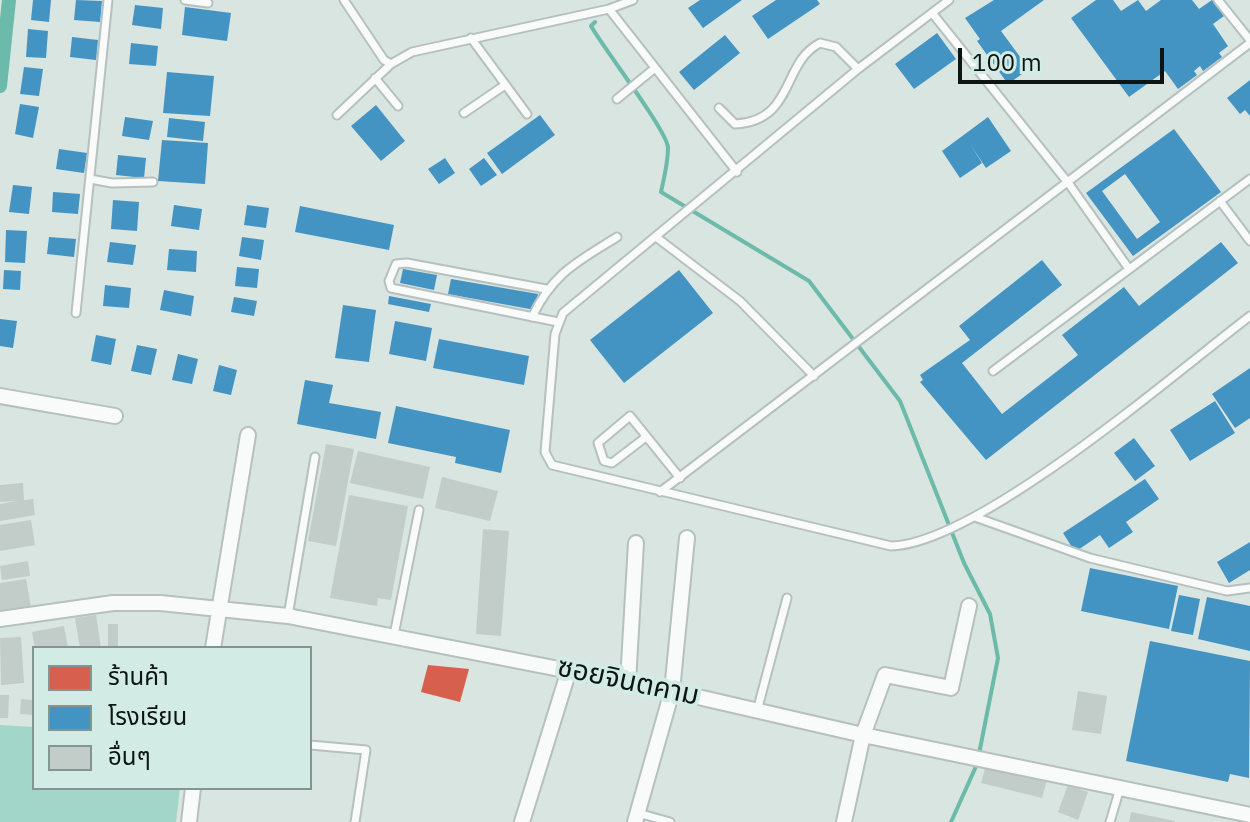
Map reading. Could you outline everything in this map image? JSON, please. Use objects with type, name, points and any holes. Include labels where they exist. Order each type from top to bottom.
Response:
[{"type":"street","points":[[0,396],[115,416]]},
{"type":"street","points":[[213,646],[248,435]]},
{"type":"street","points":[[636,818],[672,691],[687,538]]},
{"type":"street","points":[[628,682],[636,543]]},
{"type":"street","name":"ซอยจินตคาม","points":[[0,619],[113,603],[160,603],[288,616],[672,691],[863,735],[1250,815]]},
{"type":"street","points":[[844,822],[863,735],[885,675],[951,688],[969,606]]},
{"type":"street","points":[[522,822],[569,670]]},
{"type":"street","points":[[189,822],[193,790]]},
{"type":"lane","points":[[76,313],[108,0]]},
{"type":"lane","points":[[185,0],[208,3]]},
{"type":"lane","points":[[344,0],[384,60],[391,64]]},
{"type":"lane","points":[[337,115],[391,64],[412,52],[609,9],[633,0]]},
{"type":"lane","points":[[949,0],[858,69],[703,200],[571,304],[558,322],[547,459],[559,469],[891,546],[909,546],[975,517],[1034,480],[1250,316]]},
{"type":"lane","points":[[660,492],[837,361],[1250,42],[1218,0]]},
{"type":"lane","points":[[609,9],[737,172]]},
{"type":"lane","points":[[933,14],[1069,184],[1129,269]]},
{"type":"lane","points":[[471,38],[527,114]]},
{"type":"lane","points":[[719,108],[735,124],[759,119],[774,110],[786,94],[803,56],[820,43],[836,47],[858,69]]},
{"type":"lane","points":[[620,96],[655,68]]},
{"type":"lane","points":[[375,78],[398,106]]},
{"type":"lane","points":[[464,113],[505,85]]},
{"type":"lane","points":[[90,179],[112,183],[153,182]]},
{"type":"lane","points":[[993,371],[1250,179]]},
{"type":"lane","points":[[1220,201],[1250,241]]},
{"type":"lane","points":[[532,317],[546,289],[567,268],[617,237]]},
{"type":"lane","points":[[656,237],[740,301],[814,376]]},
{"type":"lane","points":[[546,289],[407,263],[396,264],[389,281],[391,288],[558,322]]},
{"type":"lane","points":[[646,437],[612,463],[604,461],[599,453],[598,443],[630,416],[680,478]]},
{"type":"lane","points":[[288,616],[315,457]]},
{"type":"lane","points":[[394,635],[419,510]]},
{"type":"lane","points":[[975,517],[1090,558],[1227,591],[1250,588]]},
{"type":"lane","points":[[757,711],[787,598]]},
{"type":"lane","points":[[312,745],[366,750],[355,822]]},
{"type":"lane","points":[[1110,822],[1120,788]]},
{"type":"lane","points":[[636,818],[670,822]]},
{"type":"green space","points":[[0,725],[32,727],[32,790],[180,790],[176,822],[0,822]]},
{"type":"building: ร้านค้า","points":[[428,665],[469,669],[460,702],[421,692]]},
{"type":"building: โรงเรียน","points":[[33,0],[51,0],[49,22],[31,20]]},
{"type":"building: โรงเรียน","points":[[76,0],[102,1],[100,22],[74,20]]},
{"type":"building: โรงเรียน","points":[[700,0],[742,0],[703,28],[688,8]]},
{"type":"building: โรงเรียน","points":[[776,0],[817,0],[820,4],[768,39],[752,16]]},
{"type":"building: โรงเรียน","points":[[994,0],[1044,0],[1001,31],[1029,69],[1008,84],[977,41],[980,39],[965,18]]},
{"type":"building: โรงเรียน","points":[[1096,0],[1113,0],[1121,11],[1138,0],[1146,11],[1161,0],[1192,0],[1199,9],[1212,0],[1224,16],[1213,24],[1228,46],[1219,53],[1222,57],[1203,71],[1200,66],[1194,71],[1197,75],[1178,89],[1165,71],[1129,97],[1071,18]]},
{"type":"building: โรงเรียน","points":[[135,5],[163,8],[161,29],[132,25]]},
{"type":"building: โรงเรียน","points":[[185,7],[231,13],[227,41],[182,35]]},
{"type":"building: โรงเรียน","points":[[28,29],[48,31],[46,58],[26,57]]},
{"type":"building: โรงเรียน","points":[[937,33],[956,59],[914,89],[895,64]]},
{"type":"building: โรงเรียน","points":[[725,35],[740,53],[694,90],[679,72]]},
{"type":"building: โรงเรียน","points":[[72,37],[98,40],[96,60],[70,57]]},
{"type":"building: โรงเรียน","points":[[131,43],[158,46],[156,66],[129,64]]},
{"type":"building: โรงเรียน","points":[[24,67],[43,69],[39,96],[20,94]]},
{"type":"building: โรงเรียน","points":[[167,72],[214,76],[210,116],[163,113]]},
{"type":"building: โรงเรียน","points":[[1250,80],[1250,116],[1245,110],[1240,114],[1227,98]]},
{"type":"building: โรงเรียน","points":[[20,104],[39,107],[33,138],[15,134]]},
{"type":"building: โรงเรียน","points":[[376,105],[405,141],[381,161],[351,126]]},
{"type":"building: โรงเรียน","points":[[540,115],[555,135],[502,174],[487,153]]},
{"type":"building: โรงเรียน","points":[[125,117],[153,121],[149,140],[122,136]]},
{"type":"building: โรงเรียน","points":[[988,117],[1011,151],[986,168],[970,144],[982,163],[960,178],[942,151]]},
{"type":"building: โรงเรียน","points":[[169,118],[205,122],[203,141],[167,137]]},
{"type":"building: โรงเรียน","points":[[1174,129],[1221,192],[1133,256],[1086,193]],"holes":[[[1125,174],[1160,222],[1137,239],[1102,191]]]},
{"type":"building: โรงเรียน","points":[[162,140],[208,143],[205,184],[158,181]]},
{"type":"building: โรงเรียน","points":[[59,149],[87,153],[84,173],[56,169]]},
{"type":"building: โรงเรียน","points":[[118,155],[146,158],[144,178],[116,175]]},
{"type":"building: โรงเรียน","points":[[445,158],[455,173],[439,184],[428,169]]},
{"type":"building: โรงเรียน","points":[[484,158],[497,175],[481,186],[469,169]]},
{"type":"building: โรงเรียน","points":[[13,185],[32,187],[29,214],[9,212]]},
{"type":"building: โรงเรียน","points":[[53,192],[80,194],[78,214],[52,212]]},
{"type":"building: โรงเรียน","points":[[113,200],[139,202],[137,231],[111,229]]},
{"type":"building: โรงเรียน","points":[[174,205],[202,209],[199,230],[171,226]]},
{"type":"building: โรงเรียน","points":[[247,205],[269,208],[266,228],[244,225]]},
{"type":"building: โรงเรียน","points":[[300,206],[394,225],[389,250],[295,232]]},
{"type":"building: โรงเรียน","points":[[6,230],[27,231],[25,263],[5,262]]},
{"type":"building: โรงเรียน","points":[[49,237],[76,239],[74,257],[47,254]]},
{"type":"building: โรงเรียน","points":[[242,237],[264,240],[261,260],[239,256]]},
{"type":"building: โรงเรียน","points":[[110,242],[136,245],[133,265],[107,262]]},
{"type":"building: โรงเรียน","points":[[1221,242],[1238,263],[986,460],[920,382],[923,380],[920,375],[970,340],[959,326],[1042,260],[1062,285],[962,363],[1002,414],[1078,355],[1062,335],[1124,287],[1139,306]]},
{"type":"building: โรงเรียน","points":[[169,249],[197,251],[196,272],[167,270]]},
{"type":"building: โรงเรียน","points":[[237,267],[259,269],[257,288],[235,286]]},
{"type":"building: โรงเรียน","points":[[403,269],[437,275],[434,290],[400,283]]},
{"type":"building: โรงเรียน","points":[[4,270],[21,271],[20,290],[3,289]]},
{"type":"building: โรงเรียน","points":[[679,270],[713,313],[624,383],[590,340]]},
{"type":"building: โรงเรียน","points":[[451,279],[538,294],[535,310],[448,294]]},
{"type":"building: โรงเรียน","points":[[105,285],[131,288],[129,308],[103,306]]},
{"type":"building: โรงเรียน","points":[[164,290],[194,296],[191,316],[160,310]]},
{"type":"building: โรงเรียน","points":[[389,296],[431,304],[429,312],[388,304]]},
{"type":"building: โรงเรียน","points":[[234,297],[257,301],[254,316],[231,312]]},
{"type":"building: โรงเรียน","points":[[343,305],[376,310],[369,362],[335,358]]},
{"type":"building: โรงเรียน","points":[[0,319],[17,321],[13,348],[0,346]]},
{"type":"building: โรงเรียน","points":[[395,321],[432,328],[426,361],[389,354]]},
{"type":"building: โรงเรียน","points":[[96,335],[116,339],[111,365],[91,361]]},
{"type":"building: โรงเรียน","points":[[439,339],[529,356],[524,385],[433,368]]},
{"type":"building: โรงเรียน","points":[[137,345],[157,349],[151,375],[131,371]]},
{"type":"building: โรงเรียน","points":[[178,354],[198,359],[192,384],[172,380]]},
{"type":"building: โรงเรียน","points":[[219,365],[237,370],[231,395],[213,391]]},
{"type":"building: โรงเรียน","points":[[1250,368],[1250,418],[1235,428],[1212,394]]},
{"type":"building: โรงเรียน","points":[[305,380],[333,385],[329,403],[381,412],[376,439],[297,424]]},
{"type":"building: โรงเรียน","points":[[1215,401],[1235,433],[1190,461],[1170,430]]},
{"type":"building: โรงเรียน","points":[[396,406],[510,430],[501,473],[455,463],[456,457],[388,443]]},
{"type":"building: โรงเรียน","points":[[1134,438],[1155,466],[1135,481],[1114,453]]},
{"type":"building: โรงเรียน","points":[[1145,479],[1159,499],[1126,522],[1133,532],[1109,548],[1100,535],[1075,552],[1063,533]]},
{"type":"building: โรงเรียน","points":[[1250,542],[1250,570],[1229,583],[1217,562]]},
{"type":"building: โรงเรียน","points":[[1090,568],[1178,586],[1169,629],[1081,611]]},
{"type":"building: โรงเรียน","points":[[1179,595],[1200,599],[1193,635],[1171,631]]},
{"type":"building: โรงเรียน","points":[[1207,597],[1250,606],[1250,651],[1198,639]]},
{"type":"building: โรงเรียน","points":[[1150,641],[1250,661],[1249,778],[1230,774],[1228,782],[1126,761]]},
{"type":"building: อื่นๆ","points":[[326,444],[354,449],[336,546],[308,541]]},
{"type":"building: อื่นๆ","points":[[358,451],[430,467],[423,499],[350,483]]},
{"type":"building: อื่นๆ","points":[[442,477],[498,491],[490,521],[435,508]]},
{"type":"building: อื่นๆ","points":[[23,483],[24,500],[33,499],[35,515],[0,521],[0,504],[17,501],[0,502],[0,485]]},
{"type":"building: อื่นๆ","points":[[349,495],[408,506],[391,600],[378,598],[377,606],[330,598]]},
{"type":"building: อื่นๆ","points":[[31,520],[35,545],[0,551],[0,525]]},
{"type":"building: อื่นๆ","points":[[483,529],[509,531],[501,636],[476,634]]},
{"type":"building: อื่นๆ","points":[[28,561],[30,576],[2,580],[0,566]]},
{"type":"building: อื่นๆ","points":[[26,579],[31,607],[0,613],[0,583]]},
{"type":"building: อื่นๆ","points":[[96,615],[101,646],[80,646],[75,618]]},
{"type":"building: อื่นๆ","points":[[108,624],[118,624],[118,646],[108,646]]},
{"type":"building: อื่นๆ","points":[[64,626],[68,646],[35,646],[32,632]]},
{"type":"building: อื่นๆ","points":[[21,637],[24,683],[1,685],[0,638]]},
{"type":"building: อื่นๆ","points":[[1078,691],[1107,696],[1101,734],[1072,730]]},
{"type":"building: อื่นๆ","points":[[0,695],[9,695],[8,718],[0,718]]},
{"type":"building: อื่นๆ","points":[[21,699],[32,700],[32,715],[20,714]]},
{"type":"building: อื่นๆ","points":[[986,765],[1047,780],[1042,798],[981,783]]},
{"type":"building: อื่นๆ","points":[[1068,785],[1088,792],[1078,820],[1058,812]]},
{"type":"building: อื่นๆ","points":[[1131,812],[1175,821],[1175,822],[1129,822]]},
{"type":"waterway","points":[[0,86],[9,0]]},
{"type":"waterway","points":[[595,22],[591,26],[665,139],[668,154],[661,192],[809,281],[900,401],[964,563],[990,614],[998,658],[979,754]]},
{"type":"waterway","points":[[951,822],[978,762]]}]
